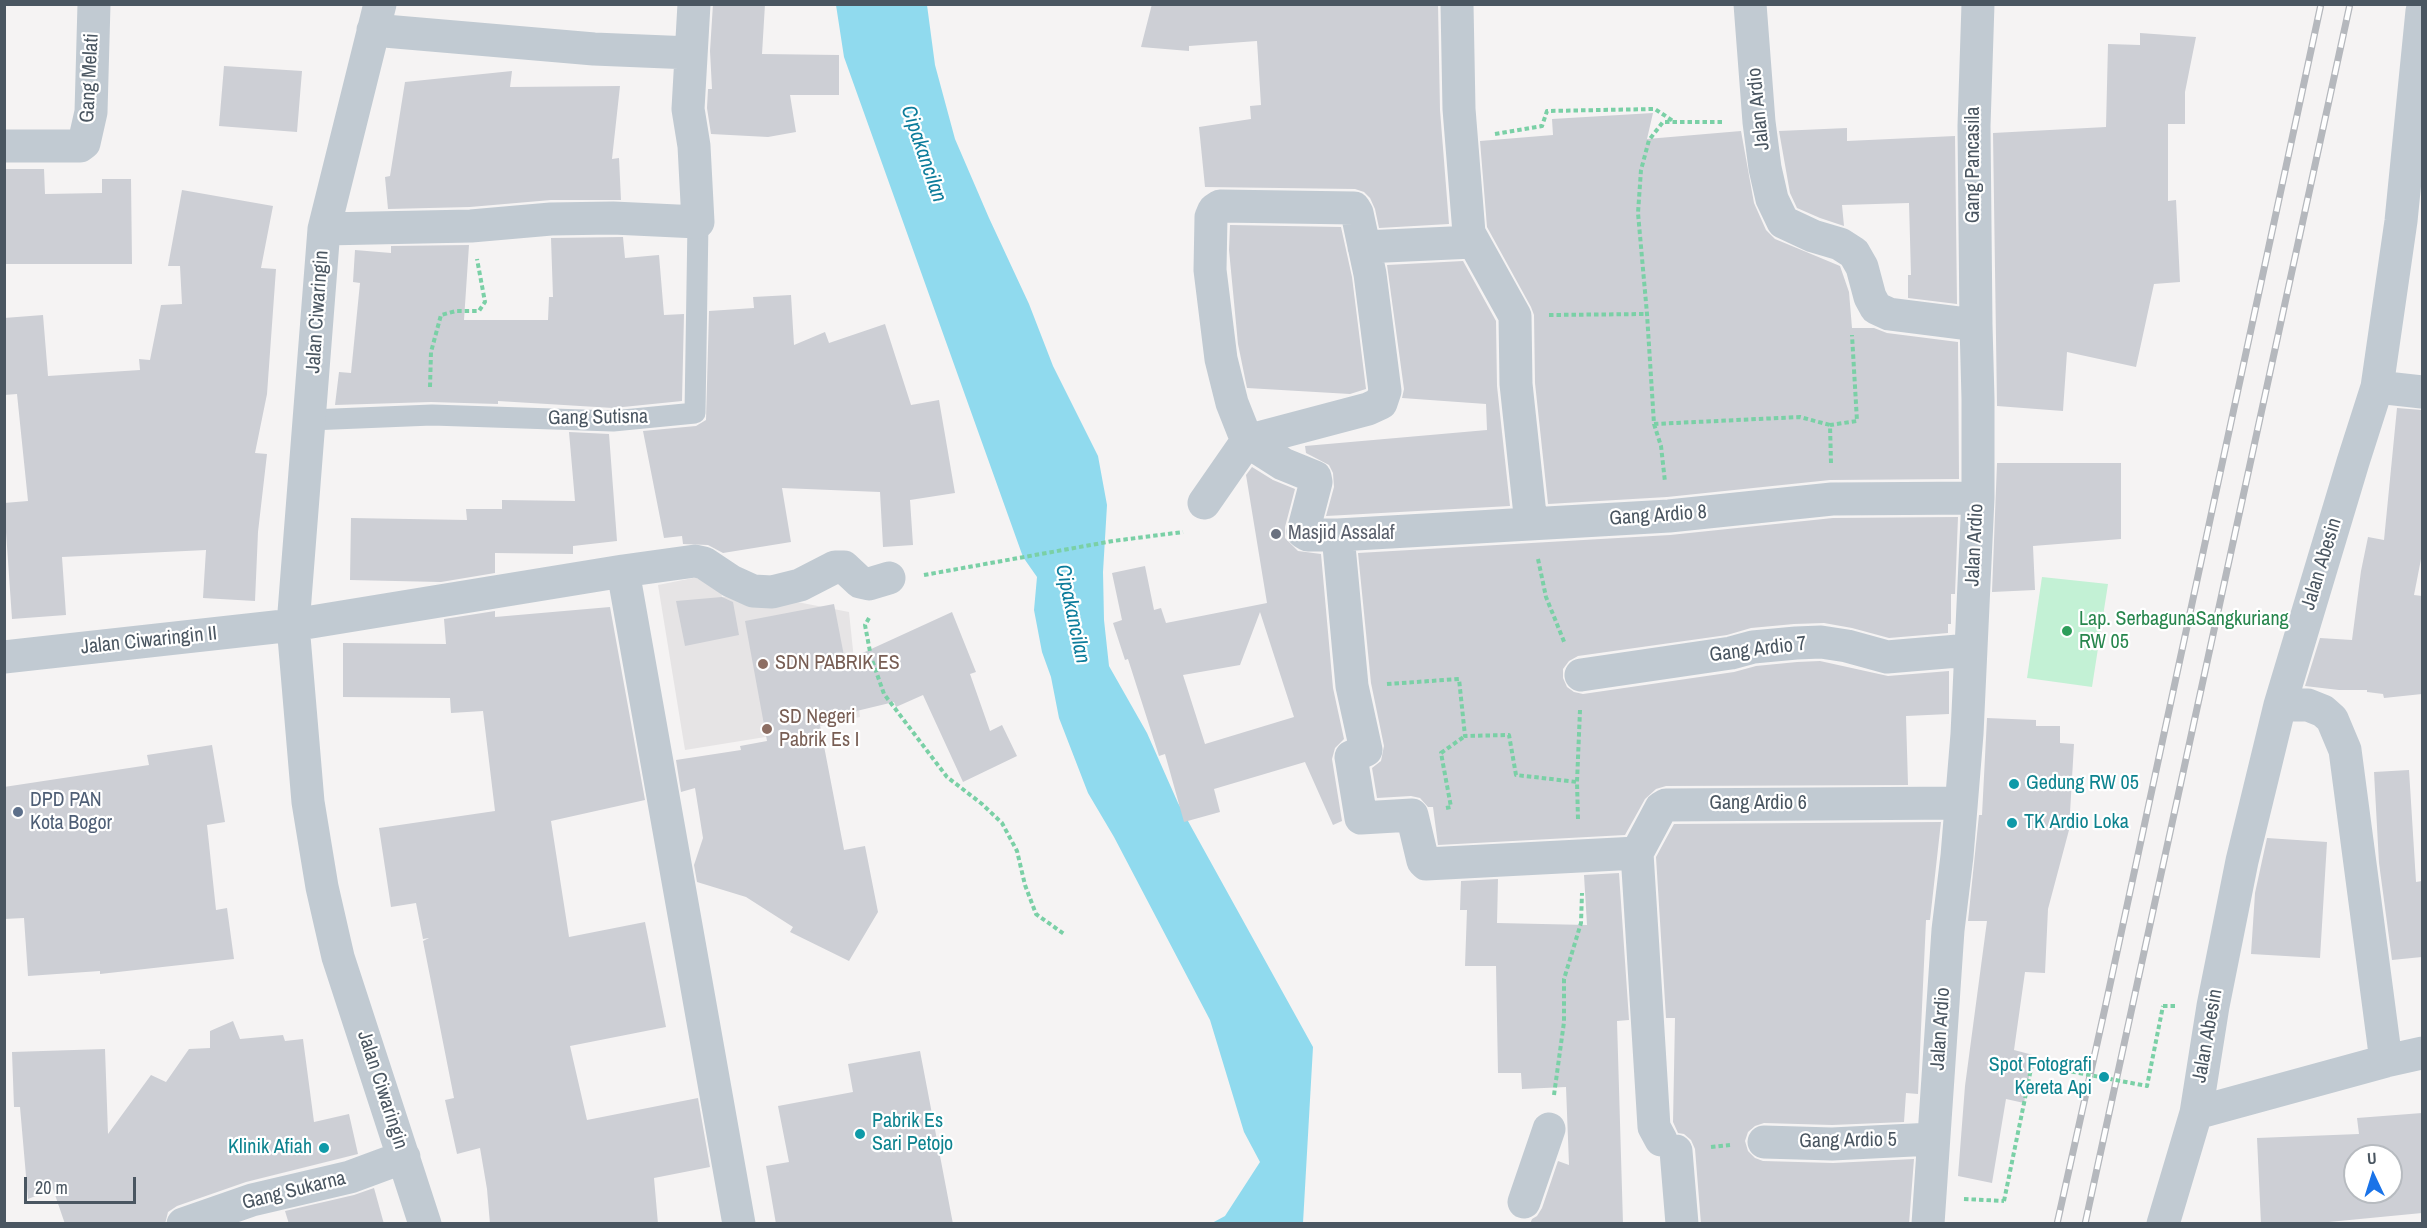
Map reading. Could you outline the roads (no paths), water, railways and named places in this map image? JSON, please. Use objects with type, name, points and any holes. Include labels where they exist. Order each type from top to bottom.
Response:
[{"type":"street","name":"Gang Melati","points":[[4,146],[80,146],[84,143],[90,112],[94,4]]},
{"type":"street","points":[[324,229],[471,226],[550,219],[613,218],[698,222],[694,146],[688,109],[694,4]]},
{"type":"street","points":[[1457,4],[1459,109],[1469,233],[1515,316],[1516,384],[1531,524]]},
{"type":"street","name":"Jalan Ardio","points":[[1750,4],[1759,122],[1772,199],[1783,222],[1813,236],[1840,244],[1854,253],[1862,267],[1870,297],[1876,308],[1888,314],[1976,325],[1978,498],[1970,650],[1961,803],[1948,930],[1928,1224]]},
{"type":"street","name":"Gang Pancasila","points":[[1976,325],[1974,126],[1978,4]]},
{"type":"street","name":"Jalan Abesin","points":[[2163,1224],[2196,1113],[2212,1006],[2242,861],[2280,705],[2353,462],[2378,387],[2401,221],[2422,10]]},
{"type":"street","points":[[376,17],[594,49],[692,53]]},
{"type":"street","name":"Jalan Ciwaringin","points":[[376,17],[324,229],[293,625],[308,802],[322,887],[338,957],[425,1224]]},
{"type":"street","points":[[1204,503],[1247,441],[1368,409],[1381,403],[1384,391],[1370,274],[1354,208],[1220,206],[1214,210],[1211,217],[1210,270],[1221,359],[1232,403],[1247,441]]},
{"type":"street","points":[[1364,247],[1473,242]]},
{"type":"street","points":[[2378,387],[2422,392]]},
{"type":"street","name":"Gang Ardio 8","points":[[1247,441],[1283,464],[1315,477],[1316,482],[1303,532],[1308,535],[1669,516],[1832,499],[1978,498]]},
{"type":"street","points":[[1338,535],[1352,686],[1366,750],[1351,757],[1361,818],[1412,815],[1424,864],[1637,853],[1654,1127],[1668,1146],[1682,1224]]},
{"type":"street","name":"Jalan Ciwaringin II","points":[[4,657],[293,625],[695,561],[704,563],[731,581],[753,591],[772,592],[800,585],[835,567],[844,567],[860,582],[869,584],[889,578]]},
{"type":"street","points":[[623,571],[739,1224]]},
{"type":"street","name":"Gang Ardio 7","points":[[1581,675],[1731,653],[1753,647],[1796,643],[1821,642],[1847,646],[1887,657],[1970,650]]},
{"type":"street","points":[[2280,705],[2308,705],[2323,711],[2332,719],[2345,750],[2386,1061]]},
{"type":"street","name":"Gang Ardio 6","points":[[1637,853],[1660,808],[1666,805],[1961,803]]},
{"type":"street","name":"Jalan Abesin","points":[[2196,1113],[2422,1053]]},
{"type":"street","points":[[1524,1202],[1549,1129]]},
{"type":"street","name":"Gang Ardio 5","points":[[1764,1142],[1832,1144],[1933,1139]]},
{"type":"street","name":"Gang Sukarna","points":[[183,1224],[252,1200],[360,1174],[404,1157]]},
{"type":"lane","name":"Gang Sutisna","points":[[309,420],[432,415],[613,422],[695,413],[698,222]]},
{"type":"water","name":"Cipakancilan","points":[[836,5],[927,5],[935,65],[955,139],[1029,304],[1053,366],[1098,456],[1107,505],[1103,572],[1104,620],[1109,666],[1147,733],[1178,803],[1313,1047],[1303,1223],[1212,1223],[1225,1216],[1260,1162],[1244,1132],[1210,1020],[1114,837],[1088,793],[1059,718],[1034,610],[1037,577],[1023,557],[844,57]]},
{"type":"railway","points":[[2057,1224],[2321,4]]},
{"type":"railway","points":[[2085,1224],[2350,4]]},
{"type":"place","name":"Masjid Assalaf","points":[[1276,534]]},
{"type":"place","name":"Lap. SerbagunaSangkuriang RW 05","points":[[2067,631]]},
{"type":"place","name":"SDN PABRIK ES","points":[[763,664]]},
{"type":"place","name":"SD Negeri Pabrik Es I","points":[[767,729]]},
{"type":"place","name":"Gedung RW 05","points":[[2014,784]]},
{"type":"place","name":"DPD PAN Kota Bogor","points":[[18,812]]},
{"type":"place","name":"TK Ardio Loka","points":[[2012,823]]},
{"type":"place","name":"Spot Fotografi Kereta Api","points":[[2104,1077]]},
{"type":"place","name":"Pabrik Es Sari Petojo","points":[[860,1134]]},
{"type":"place","name":"Klinik Afiah","points":[[324,1148]]}]
